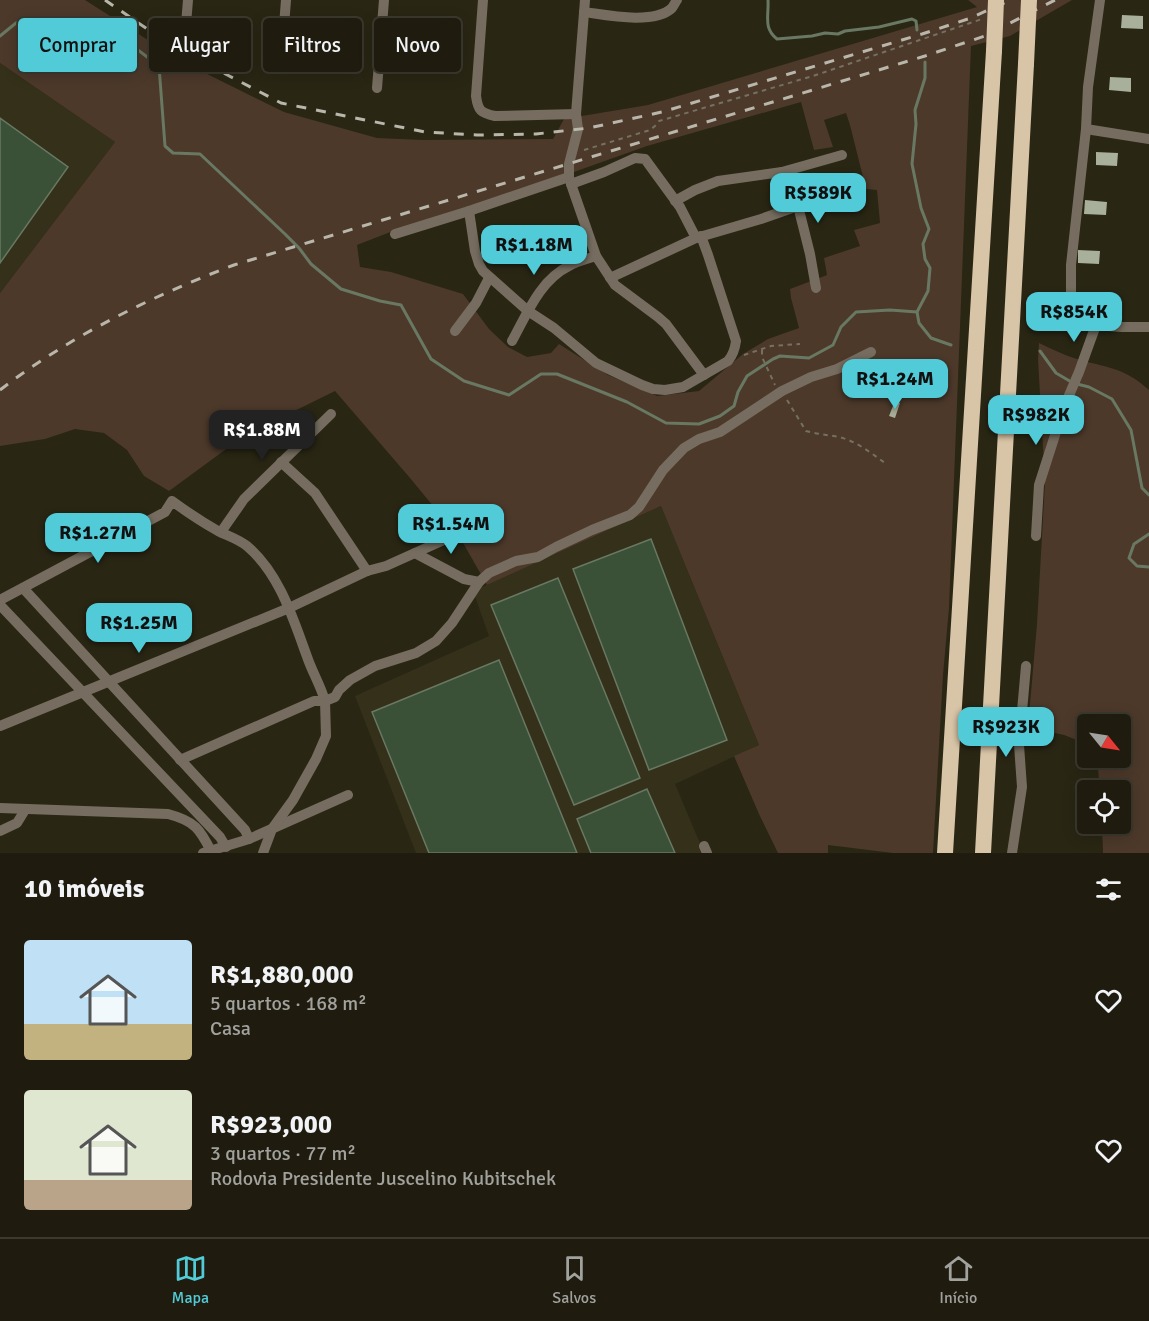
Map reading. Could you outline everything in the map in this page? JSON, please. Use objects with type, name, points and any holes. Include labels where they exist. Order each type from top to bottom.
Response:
[{"type":"highway","points":[[945,853],[996,0]]},
{"type":"highway","points":[[983,853],[1029,0]]},
{"type":"street","points":[[186,18],[188,0]]},
{"type":"street","points":[[285,18],[286,0]]},
{"type":"street","points":[[377,88],[384,0]]},
{"type":"street","points":[[483,0],[477,107],[484,114],[495,116],[576,114]]},
{"type":"street","points":[[677,0],[671,9],[646,17],[627,18],[584,6],[576,114],[578,129],[569,164],[570,180],[596,256],[610,278],[624,293],[666,324],[704,375]]},
{"type":"street","points":[[1100,0],[1088,87],[1086,129],[1071,265],[1070,286],[1073,308],[1076,313],[1096,325],[1149,327]]},
{"type":"street","points":[[1086,129],[1149,139]]},
{"type":"street","points":[[675,201],[718,181],[782,172],[842,155]]},
{"type":"street","points":[[395,234],[469,211],[570,180],[604,172],[635,158],[645,159],[680,207],[708,255],[736,341],[732,356],[728,361],[683,387],[664,390],[642,386],[597,363],[554,328],[528,311],[489,278],[479,264],[475,252],[469,211]]},
{"type":"street","points":[[782,172],[798,206],[816,288]]},
{"type":"street","points":[[610,278],[698,237],[798,206],[859,195]]},
{"type":"street","points":[[512,341],[541,290],[554,276],[569,266],[596,256]]},
{"type":"street","points":[[455,331],[476,303],[489,278]]},
{"type":"street","points":[[1036,536],[1039,485],[1060,418],[1096,325]]},
{"type":"street","points":[[180,760],[314,701],[335,697],[350,680],[366,670],[416,653],[436,641],[452,623],[478,582],[489,573],[516,561],[538,557],[592,530],[630,515],[639,507],[663,470],[684,448],[699,439],[720,432],[782,391],[837,369],[871,352]]},
{"type":"street","points":[[221,532],[244,499],[331,414]]},
{"type":"street","points":[[281,462],[315,493],[367,571]]},
{"type":"street","points":[[0,600],[165,512],[172,501],[245,545],[257,556],[290,608],[323,692],[326,736],[293,800],[272,829],[263,853]]},
{"type":"street","points":[[0,726],[290,608],[367,571],[386,566],[446,539]]},
{"type":"street","points":[[415,553],[464,579],[478,582]]},
{"type":"street","points":[[23,588],[245,830],[249,839]]},
{"type":"street","points":[[0,605],[220,837],[226,847]]},
{"type":"street","points":[[1012,853],[1022,787],[1019,745],[1026,666]]},
{"type":"street","points":[[0,808],[168,814],[189,821],[195,826],[201,832],[209,852],[249,839],[348,795]]},
{"type":"street","points":[[0,831],[17,823],[25,810]]},
{"type":"path","points":[[572,153],[650,130],[659,121],[813,76],[981,20]]},
{"type":"path","points":[[732,356],[748,354],[771,346],[800,344]]},
{"type":"path","points":[[762,350],[762,357],[776,388],[782,391],[806,431],[841,438],[860,446],[885,463]]},
{"type":"shaded area","points":[[0,0],[85,0],[113,18],[18,18],[18,72],[137,72],[137,33],[149,41],[149,72],[203,72],[284,112],[377,138],[423,140],[553,139],[564,119],[648,105],[977,7],[968,0],[1072,0],[1010,36],[971,46],[949,608],[933,853],[893,853],[828,845],[828,853],[778,853],[734,756],[759,745],[661,506],[487,585],[462,541],[335,391],[244,436],[169,491],[144,476],[127,450],[104,433],[75,429],[45,439],[0,446],[0,293],[115,142],[0,63]],"holes":[[[801,102],[814,150],[833,147],[824,120],[846,113],[866,189],[877,190],[880,223],[854,230],[860,246],[824,258],[827,275],[790,289],[799,328],[768,339],[743,354],[699,391],[657,396],[608,375],[559,344],[551,353],[527,357],[508,347],[489,329],[463,294],[391,272],[360,267],[357,245],[398,229],[529,188],[647,146]]]},
{"type":"shaded area","points":[[0,63],[115,142],[0,293]]},
{"type":"shaded area","points":[[0,118],[68,167],[0,263]]},
{"type":"shaded area","points":[[1039,343],[1075,358],[1124,373],[1149,390],[1149,853],[1103,853],[1102,834],[1131,834],[1131,780],[1099,780],[1098,768],[1131,768],[1131,714],[1077,714],[1077,740],[1028,727],[1037,624],[1045,483]]},
{"type":"shaded area","points":[[661,506],[759,745],[675,784],[704,853],[416,853],[355,696],[489,636],[473,591]]},
{"type":"shaded area","points":[[651,539],[727,740],[649,770],[573,569]]},
{"type":"shaded area","points":[[558,578],[640,778],[574,805],[491,605]]},
{"type":"shaded area","points":[[499,660],[577,853],[429,853],[372,712]]},
{"type":"shaded area","points":[[647,789],[675,853],[591,853],[577,819]]},
{"type":"building","points":[[1122,15],[1143,16],[1143,29],[1121,28]]},
{"type":"building","points":[[1110,77],[1131,78],[1131,92],[1109,90]]},
{"type":"building","points":[[1096,152],[1118,153],[1117,166],[1096,165]]},
{"type":"building","points":[[1085,200],[1107,202],[1106,215],[1084,214]]},
{"type":"building","points":[[1078,250],[1100,251],[1099,264],[1078,263]]},
{"type":"building","points":[[895,401],[900,403],[895,418],[889,416]]},
{"type":"waterway","points":[[768,0],[768,26],[777,39],[825,33],[838,34],[912,19],[916,21],[917,30]]},
{"type":"waterway","points":[[0,36],[16,23],[29,19],[88,48],[138,50],[159,66],[165,146],[173,153],[200,154],[285,234],[311,264],[341,289],[401,305],[431,359],[464,381],[509,395],[541,374],[557,374],[627,402],[666,423],[699,424],[720,416],[734,406],[738,392],[747,376],[773,359],[780,356],[809,358],[833,345],[841,327],[856,312],[890,310],[917,312]]},
{"type":"waterway","points":[[925,62],[925,78],[915,110],[912,164],[921,208],[929,229],[923,244],[925,259],[930,268],[928,291],[917,312],[919,323],[931,338],[951,345]]},
{"type":"waterway","points":[[1040,351],[1056,373],[1073,383],[1089,387],[1112,399],[1131,430],[1142,488],[1149,495]]},
{"type":"waterway","points":[[1149,534],[1134,544],[1129,558],[1137,566],[1149,567]]},
{"type":"railway","points":[[105,0],[172,46],[281,103],[425,132],[477,135],[536,134],[589,128],[662,112],[922,34],[968,19],[1011,0]]},
{"type":"railway","points":[[0,390],[55,352],[112,319],[173,290],[234,265],[925,56],[985,36],[1055,0]]}]
